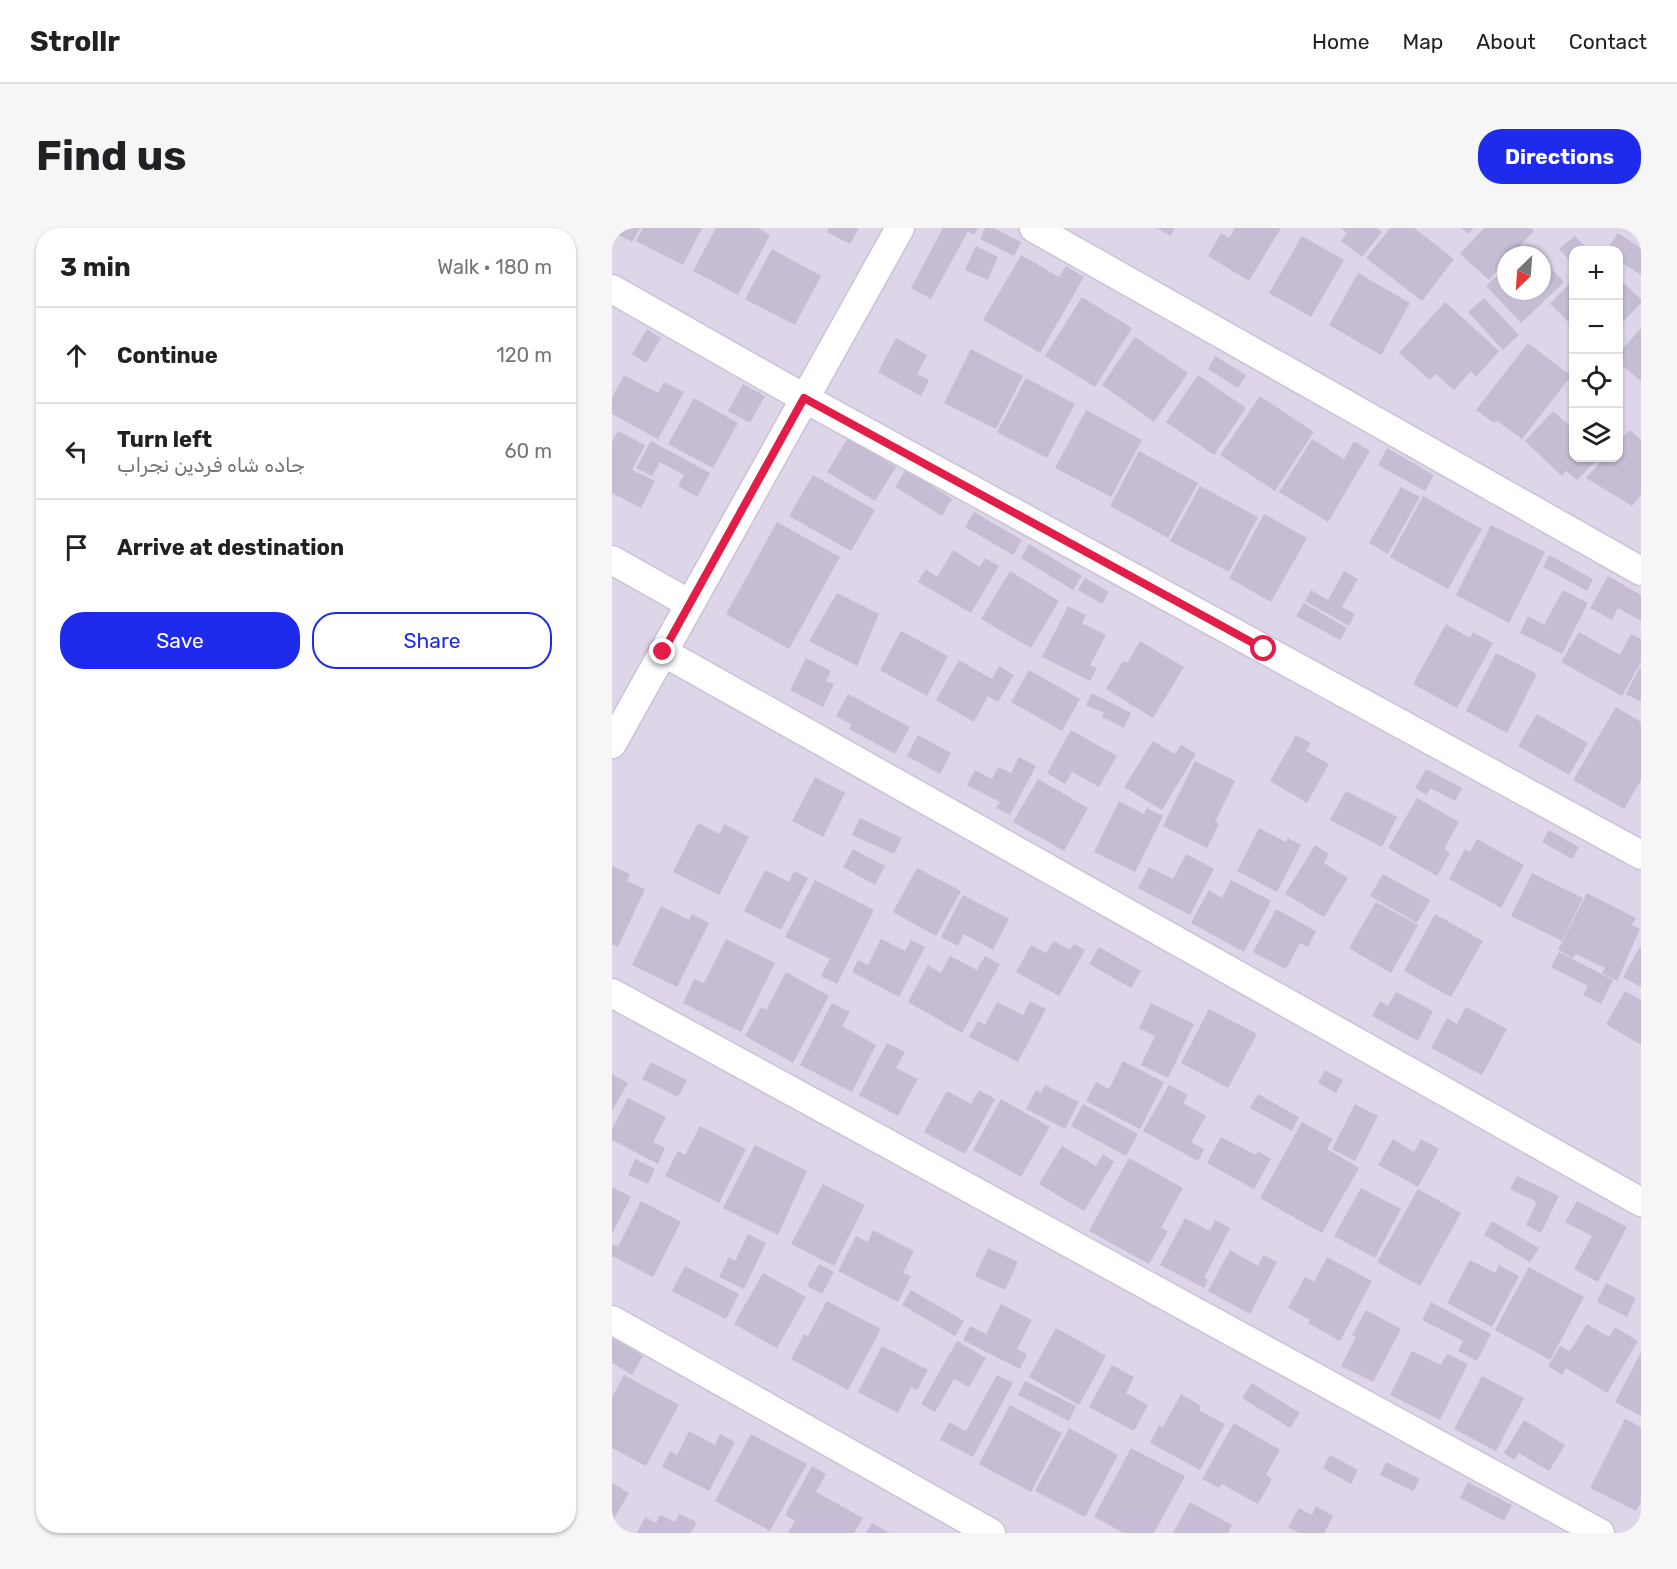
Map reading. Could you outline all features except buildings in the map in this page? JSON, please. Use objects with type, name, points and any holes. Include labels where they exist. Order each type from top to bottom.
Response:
[{"type":"street","points":[[612,744],[621,708],[663,652],[900,228]]},
{"type":"street","points":[[1034,228],[1641,571]]},
{"type":"street","points":[[612,289],[804,398],[1641,855]]},
{"type":"street","points":[[612,560],[690,604]]},
{"type":"street","points":[[663,652],[1641,1202]]},
{"type":"street","points":[[612,993],[1600,1533]]},
{"type":"street","points":[[612,1320],[991,1533]]},
{"type":"shaded area","points":[[612,228],[1641,228],[1641,1533],[612,1533]]},
{"type":"route","points":[[663,652],[804,398],[1264,649]]}]
